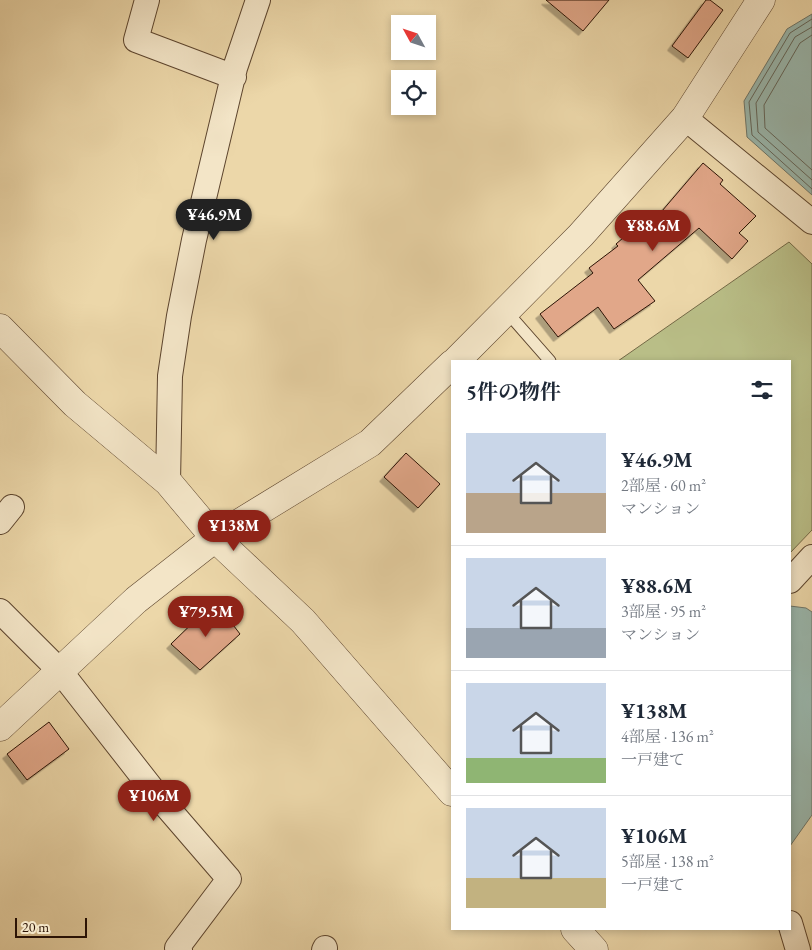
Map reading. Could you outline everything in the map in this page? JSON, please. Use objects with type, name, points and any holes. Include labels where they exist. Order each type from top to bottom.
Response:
[{"type":"street","points":[[147,0],[136,40],[234,77]]},
{"type":"street","points":[[168,482],[170,376],[179,316],[194,240],[234,77],[258,0]]},
{"type":"street","points":[[457,360],[581,235],[685,118],[761,0]]},
{"type":"street","points":[[685,118],[812,222]]},
{"type":"street","points":[[0,328],[75,404],[168,482],[215,538],[303,621],[451,791]]},
{"type":"street","points":[[0,728],[136,600],[215,538],[370,443],[451,365]]},
{"type":"street","points":[[791,580],[812,557]]},
{"type":"street","points":[[0,611],[60,671],[160,799],[229,879],[177,948],[180,950]]},
{"type":"street","points":[[791,926],[798,950]]},
{"type":"street","points":[[576,930],[594,950]]},
{"type":"lane","points":[[506,311],[549,360]]},
{"type":"green space","points":[[789,242],[812,264],[812,530],[791,552],[791,360],[619,360]]},
{"type":"water","points":[[812,14],[812,195],[747,137],[744,101],[787,29]]},
{"type":"water","points":[[791,606],[806,608],[812,612],[812,815],[791,845]]},
{"type":"building","points":[[546,0],[609,0],[583,31]]},
{"type":"building","points":[[706,0],[710,0],[723,10],[688,58],[672,46]]},
{"type":"building","points":[[703,163],[723,180],[720,184],[756,216],[739,233],[748,241],[732,259],[699,228],[638,280],[655,301],[614,329],[598,307],[558,337],[540,314],[593,273],[589,268],[618,246],[616,244],[652,213],[656,218]]},
{"type":"building","points":[[406,453],[440,484],[418,508],[384,477]]},
{"type":"building","points":[[206,610],[224,613],[240,634],[200,670],[171,644]]},
{"type":"building","points":[[49,722],[69,749],[27,780],[7,754]]}]
